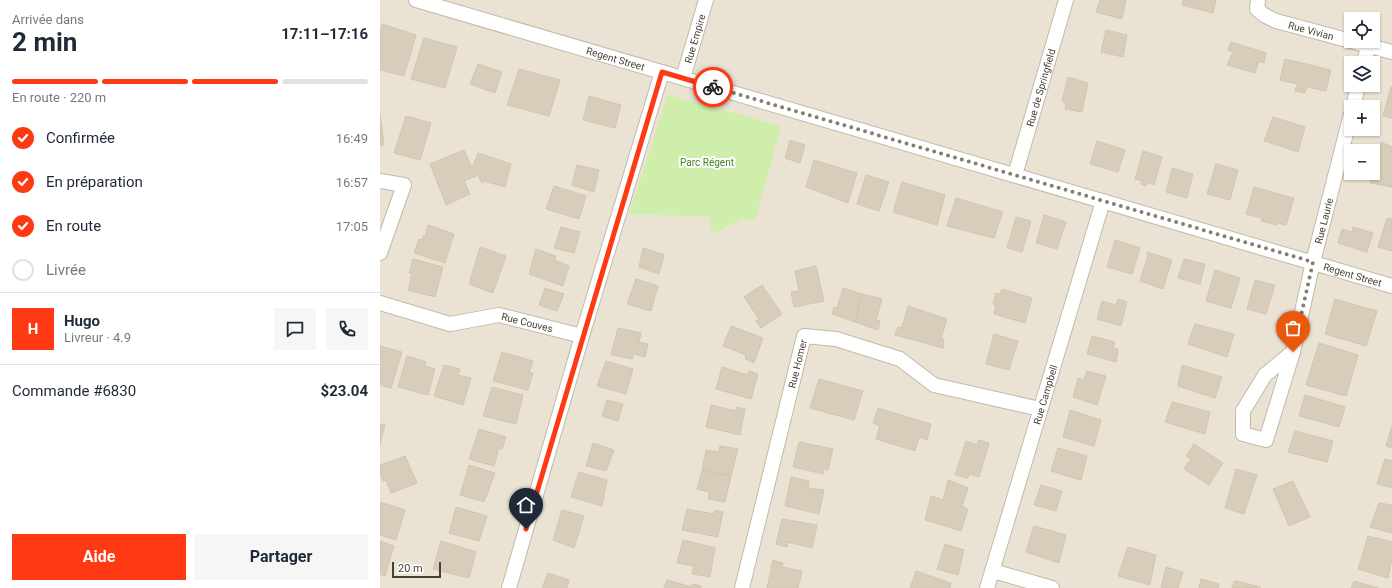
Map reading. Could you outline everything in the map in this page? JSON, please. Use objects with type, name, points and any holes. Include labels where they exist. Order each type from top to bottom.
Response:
[{"type":"street","name":"Regent Street","points":[[416,0],[1392,286]]},
{"type":"street","name":"Rue Empire","points":[[683,78],[706,0]]},
{"type":"street","name":"Rue de Springfield","points":[[1015,175],[1066,0]]},
{"type":"street","name":"Rue Vivian","points":[[1258,4],[1264,15],[1276,21],[1344,40]]},
{"type":"street","name":"Rue Vivian","points":[[1373,48],[1392,52]]},
{"type":"street","points":[[508,588],[662,72]]},
{"type":"street","name":"Rue Laurie","points":[[1293,352],[1265,375],[1243,411],[1243,434],[1266,440],[1293,352],[1313,262],[1345,136]]},
{"type":"street","points":[[380,181],[404,185],[380,253]]},
{"type":"street","name":"Rue Campbell","points":[[987,588],[1103,201]]},
{"type":"street","name":"Rue Couves","points":[[380,303],[450,324],[499,315],[582,336]]},
{"type":"street","name":"Rue Homer","points":[[742,588],[804,336],[836,339],[900,359],[934,385],[1040,409]]},
{"type":"street","points":[[993,571],[1052,588]]},
{"type":"shaded area","points":[[380,0],[1392,0],[1392,588],[380,588]]},
{"type":"green space","name":"Parc Régent","points":[[668,95],[781,126],[756,219],[743,219],[711,235],[711,217],[629,214]]},
{"type":"building","points":[[1100,0],[1126,0],[1122,19],[1096,12]]},
{"type":"building","points":[[1183,0],[1216,0],[1213,13],[1182,5]]},
{"type":"building","points":[[382,24],[416,35],[404,76],[380,70],[380,32]]},
{"type":"building","points":[[1106,30],[1127,35],[1123,57],[1101,52]]},
{"type":"building","points":[[424,38],[457,47],[445,88],[411,79]]},
{"type":"building","points":[[1231,42],[1266,53],[1264,63],[1259,61],[1255,73],[1227,65],[1233,52],[1228,50]]},
{"type":"building","points":[[1285,59],[1331,70],[1326,91],[1307,87],[1305,93],[1295,91],[1297,84],[1280,80]]},
{"type":"building","points":[[478,64],[502,72],[495,93],[470,84]]},
{"type":"building","points":[[519,69],[560,80],[549,116],[507,105]]},
{"type":"building","points":[[1068,77],[1088,83],[1082,112],[1065,109],[1066,103],[1062,101]]},
{"type":"building","points":[[1392,87],[1392,118],[1383,116]]},
{"type":"building","points":[[589,96],[621,105],[615,128],[583,120]]},
{"type":"building","points":[[380,114],[384,145],[380,146]]},
{"type":"building","points":[[406,116],[431,123],[420,160],[394,153]]},
{"type":"building","points":[[1273,117],[1305,127],[1298,152],[1264,141]]},
{"type":"building","points":[[790,140],[805,145],[800,163],[785,158]]},
{"type":"building","points":[[1097,141],[1125,150],[1118,172],[1090,164]]},
{"type":"building","points":[[1381,142],[1392,147],[1392,187],[1370,183],[1371,180],[1380,180]]},
{"type":"building","points":[[464,150],[472,168],[478,153],[511,164],[505,187],[484,181],[482,183],[478,175],[464,181],[470,194],[446,205],[430,164]]},
{"type":"building","points":[[1143,151],[1162,157],[1154,185],[1148,182],[1146,186],[1141,184],[1142,181],[1135,179]]},
{"type":"building","points":[[814,160],[857,173],[848,203],[806,187]]},
{"type":"building","points":[[1216,164],[1238,170],[1230,200],[1207,194]]},
{"type":"building","points":[[577,165],[599,170],[594,192],[572,185]]},
{"type":"building","points":[[1172,168],[1193,174],[1187,198],[1166,192]]},
{"type":"building","points":[[866,175],[889,182],[879,211],[857,204]]},
{"type":"building","points":[[902,182],[945,195],[937,225],[893,212]]},
{"type":"building","points":[[554,186],[586,196],[579,219],[546,209]]},
{"type":"building","points":[[1254,187],[1294,198],[1286,225],[1277,223],[1277,225],[1261,221],[1262,218],[1246,214]]},
{"type":"building","points":[[956,198],[1003,212],[994,238],[947,226]]},
{"type":"building","points":[[1044,215],[1066,222],[1057,249],[1036,243]]},
{"type":"building","points":[[1016,217],[1031,221],[1022,252],[1007,248]]},
{"type":"building","points":[[1387,218],[1392,219],[1392,251],[1378,247]]},
{"type":"building","points":[[428,225],[454,234],[445,263],[414,253],[419,239],[422,240],[424,235],[425,236]]},
{"type":"building","points":[[561,227],[580,232],[574,253],[554,248]]},
{"type":"building","points":[[1353,227],[1373,233],[1367,252],[1338,243],[1342,229],[1352,232]]},
{"type":"building","points":[[1115,240],[1140,248],[1132,274],[1107,267]]},
{"type":"building","points":[[480,247],[506,256],[493,293],[469,284]]},
{"type":"building","points":[[643,248],[664,255],[659,274],[639,267]]},
{"type":"building","points":[[536,249],[556,256],[555,260],[569,266],[563,286],[529,274]]},
{"type":"building","points":[[1147,252],[1172,260],[1163,289],[1140,281],[1148,255]]},
{"type":"building","points":[[413,259],[443,267],[435,297],[408,290],[412,274],[409,273]]},
{"type":"building","points":[[1184,259],[1205,264],[1200,284],[1178,278]]},
{"type":"building","points":[[816,266],[824,301],[794,307],[791,292],[799,291],[795,271]]},
{"type":"building","points":[[1215,270],[1240,278],[1231,308],[1206,301]]},
{"type":"building","points":[[636,279],[658,286],[651,311],[627,304]]},
{"type":"building","points":[[1255,280],[1275,285],[1266,314],[1247,309]]},
{"type":"building","points":[[762,285],[782,314],[761,328],[756,321],[759,319],[744,297]]},
{"type":"building","points":[[545,288],[564,294],[557,311],[539,305]]},
{"type":"building","points":[[843,288],[862,294],[855,322],[832,314],[834,307],[837,308]]},
{"type":"building","points":[[1002,289],[1032,298],[1025,323],[994,314],[996,305],[993,304],[996,293],[1000,294]]},
{"type":"building","points":[[862,294],[882,299],[876,320],[880,321],[878,330],[855,322]]},
{"type":"building","points":[[1118,299],[1127,302],[1121,326],[1097,319],[1102,301],[1116,305]]},
{"type":"building","points":[[1335,299],[1377,311],[1366,346],[1325,334]]},
{"type":"building","points":[[908,306],[947,319],[941,339],[944,339],[943,348],[895,335],[898,327],[902,328]]},
{"type":"building","points":[[1195,324],[1234,334],[1227,357],[1188,344]]},
{"type":"building","points":[[731,326],[763,338],[754,363],[745,359],[746,355],[723,346]]},
{"type":"building","points":[[618,328],[641,333],[639,342],[648,344],[645,357],[634,354],[632,359],[611,355]]},
{"type":"building","points":[[994,334],[1018,341],[1009,370],[986,364]]},
{"type":"building","points":[[1092,336],[1115,342],[1113,348],[1118,349],[1116,362],[1087,354]]},
{"type":"building","points":[[1319,343],[1358,355],[1346,396],[1306,385]]},
{"type":"building","points":[[380,346],[402,352],[391,388],[380,385]]},
{"type":"building","points":[[502,352],[533,361],[529,373],[533,373],[528,390],[493,381]]},
{"type":"building","points":[[407,356],[426,362],[425,366],[435,369],[428,395],[398,387]]},
{"type":"building","points":[[606,361],[633,369],[626,394],[597,386]]},
{"type":"building","points":[[444,365],[460,369],[458,375],[471,378],[463,405],[434,396]]},
{"type":"building","points":[[1182,365],[1222,377],[1215,398],[1178,386]]},
{"type":"building","points":[[722,367],[747,375],[749,371],[758,374],[751,399],[716,389]]},
{"type":"building","points":[[1087,371],[1106,376],[1097,405],[1073,397],[1078,378],[1084,380]]},
{"type":"building","points":[[819,379],[863,391],[854,420],[810,408]]},
{"type":"building","points":[[492,387],[523,395],[516,424],[483,416]]},
{"type":"building","points":[[1305,395],[1345,407],[1339,427],[1299,416]]},
{"type":"building","points":[[607,400],[623,404],[618,421],[602,416]]},
{"type":"building","points":[[1172,402],[1210,412],[1205,434],[1165,422]]},
{"type":"building","points":[[711,405],[736,411],[736,407],[745,409],[740,435],[706,427]]},
{"type":"building","points":[[878,408],[931,424],[927,440],[919,437],[915,451],[876,439],[880,426],[873,423]]},
{"type":"building","points":[[1070,410],[1101,420],[1094,446],[1063,437]]},
{"type":"building","points":[[380,424],[385,425],[380,444]]},
{"type":"building","points":[[1392,426],[1392,448],[1386,446]]},
{"type":"building","points":[[479,429],[506,437],[502,449],[499,448],[494,466],[469,459]]},
{"type":"building","points":[[1295,431],[1333,441],[1327,462],[1288,452]]},
{"type":"building","points":[[979,440],[989,443],[979,477],[969,474],[968,478],[955,475],[966,441],[977,445]]},
{"type":"building","points":[[799,442],[833,449],[828,470],[824,468],[823,474],[793,467]]},
{"type":"building","points":[[593,443],[614,450],[606,471],[586,466]]},
{"type":"building","points":[[1194,444],[1223,463],[1209,485],[1184,469],[1191,459],[1186,456]]},
{"type":"building","points":[[720,446],[738,449],[731,476],[702,471],[706,450],[719,452]]},
{"type":"building","points":[[1058,448],[1087,456],[1081,480],[1051,471]]},
{"type":"building","points":[[405,456],[417,483],[391,493],[386,480],[383,481],[380,474],[380,465]]},
{"type":"building","points":[[1385,459],[1392,461],[1392,488],[1377,484]]},
{"type":"building","points":[[469,465],[495,473],[484,502],[460,495]]},
{"type":"building","points":[[1236,469],[1257,475],[1244,514],[1225,508]]},
{"type":"building","points":[[702,471],[731,476],[725,502],[708,499],[710,492],[697,489]]},
{"type":"building","points":[[579,472],[607,480],[602,506],[571,497]]},
{"type":"building","points":[[791,477],[809,481],[808,488],[824,490],[819,514],[785,506]]},
{"type":"building","points":[[948,480],[968,488],[962,506],[968,509],[961,531],[925,520],[931,496],[943,500]]},
{"type":"building","points":[[1293,481],[1310,517],[1289,526],[1273,489]]},
{"type":"building","points":[[1041,485],[1062,491],[1056,511],[1034,505]]},
{"type":"building","points":[[380,502],[405,510],[396,540],[380,535]]},
{"type":"building","points":[[1379,503],[1392,505],[1392,533],[1370,527]]},
{"type":"building","points":[[456,507],[487,516],[479,541],[449,533]]},
{"type":"building","points":[[687,509],[714,514],[715,510],[723,512],[718,537],[682,530]]},
{"type":"building","points":[[562,510],[584,516],[574,548],[553,540]]},
{"type":"building","points":[[782,519],[817,525],[812,548],[787,542],[787,547],[776,544]]},
{"type":"building","points":[[1034,526],[1066,535],[1059,563],[1026,552]]},
{"type":"building","points":[[1368,536],[1392,542],[1392,559],[1388,578],[1358,569]]},
{"type":"building","points":[[683,540],[715,548],[710,577],[692,574],[694,566],[677,563]]},
{"type":"building","points":[[380,541],[394,546],[385,576],[380,574]]},
{"type":"building","points":[[441,541],[476,552],[469,578],[433,569]]},
{"type":"building","points":[[945,544],[964,550],[958,575],[937,569]]},
{"type":"building","points":[[1128,547],[1156,555],[1150,585],[1118,576]]},
{"type":"building","points":[[773,560],[783,563],[782,567],[802,571],[798,588],[767,588]]},
{"type":"building","points":[[1166,567],[1183,572],[1178,588],[1161,588]]},
{"type":"building","points":[[916,571],[951,583],[950,588],[910,588]]},
{"type":"building","points":[[548,573],[569,580],[567,588],[542,588]]},
{"type":"building","points":[[1201,579],[1219,584],[1218,588],[1199,588]]},
{"type":"building","points":[[667,580],[692,587],[692,584],[701,586],[701,588],[664,588]]},
{"type":"building","points":[[1235,581],[1261,587],[1232,588]]},
{"type":"building","points":[[1354,581],[1378,588],[1351,588]]},
{"type":"way so far","points":[[713,87],[1313,262],[1293,352]]},
{"type":"route","points":[[526,529],[582,336],[662,72],[713,87]]}]
